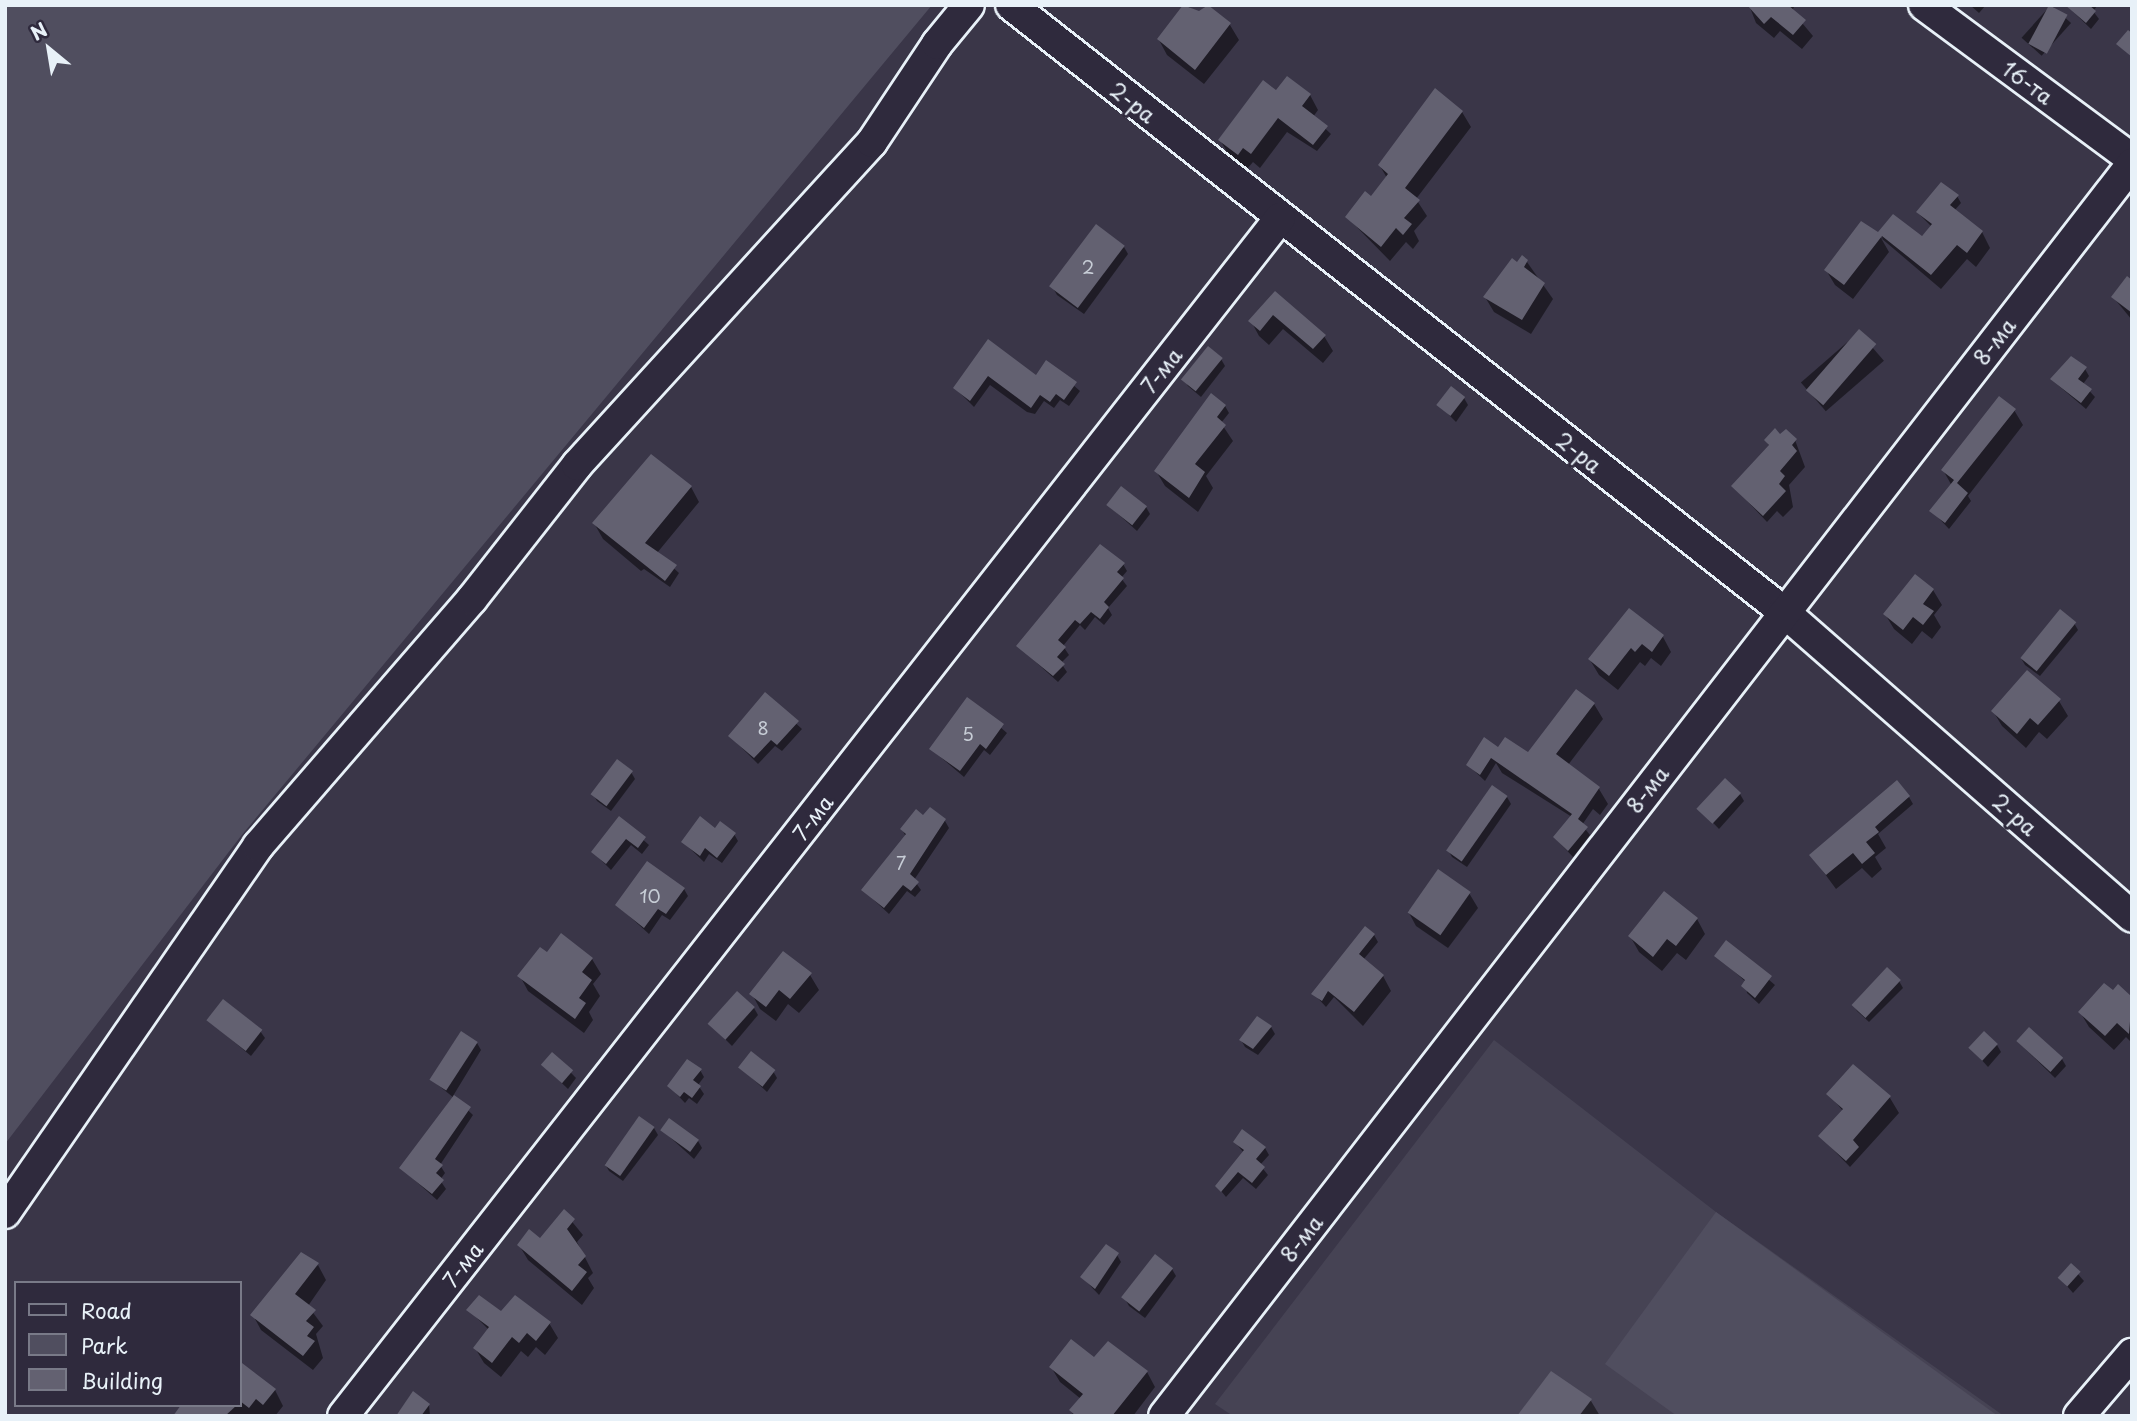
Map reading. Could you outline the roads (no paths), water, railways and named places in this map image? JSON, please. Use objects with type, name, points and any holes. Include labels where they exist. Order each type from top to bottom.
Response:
[{"type":"street","points":[[5,1213],[258,846],[472,599],[577,465],[872,142],[937,44],[969,5]]},
{"type":"street","name":"2-ра","points":[[1011,5],[1783,611],[2132,917]]},
{"type":"street","name":"16-та","points":[[1924,5],[2132,159]]},
{"type":"street","name":"8-ма","points":[[1165,1416],[1783,611],[2132,164]]},
{"type":"street","name":"7-ма","points":[[343,1416],[1280,218]]},
{"type":"street","points":[[2079,1416],[2132,1354]]}]
